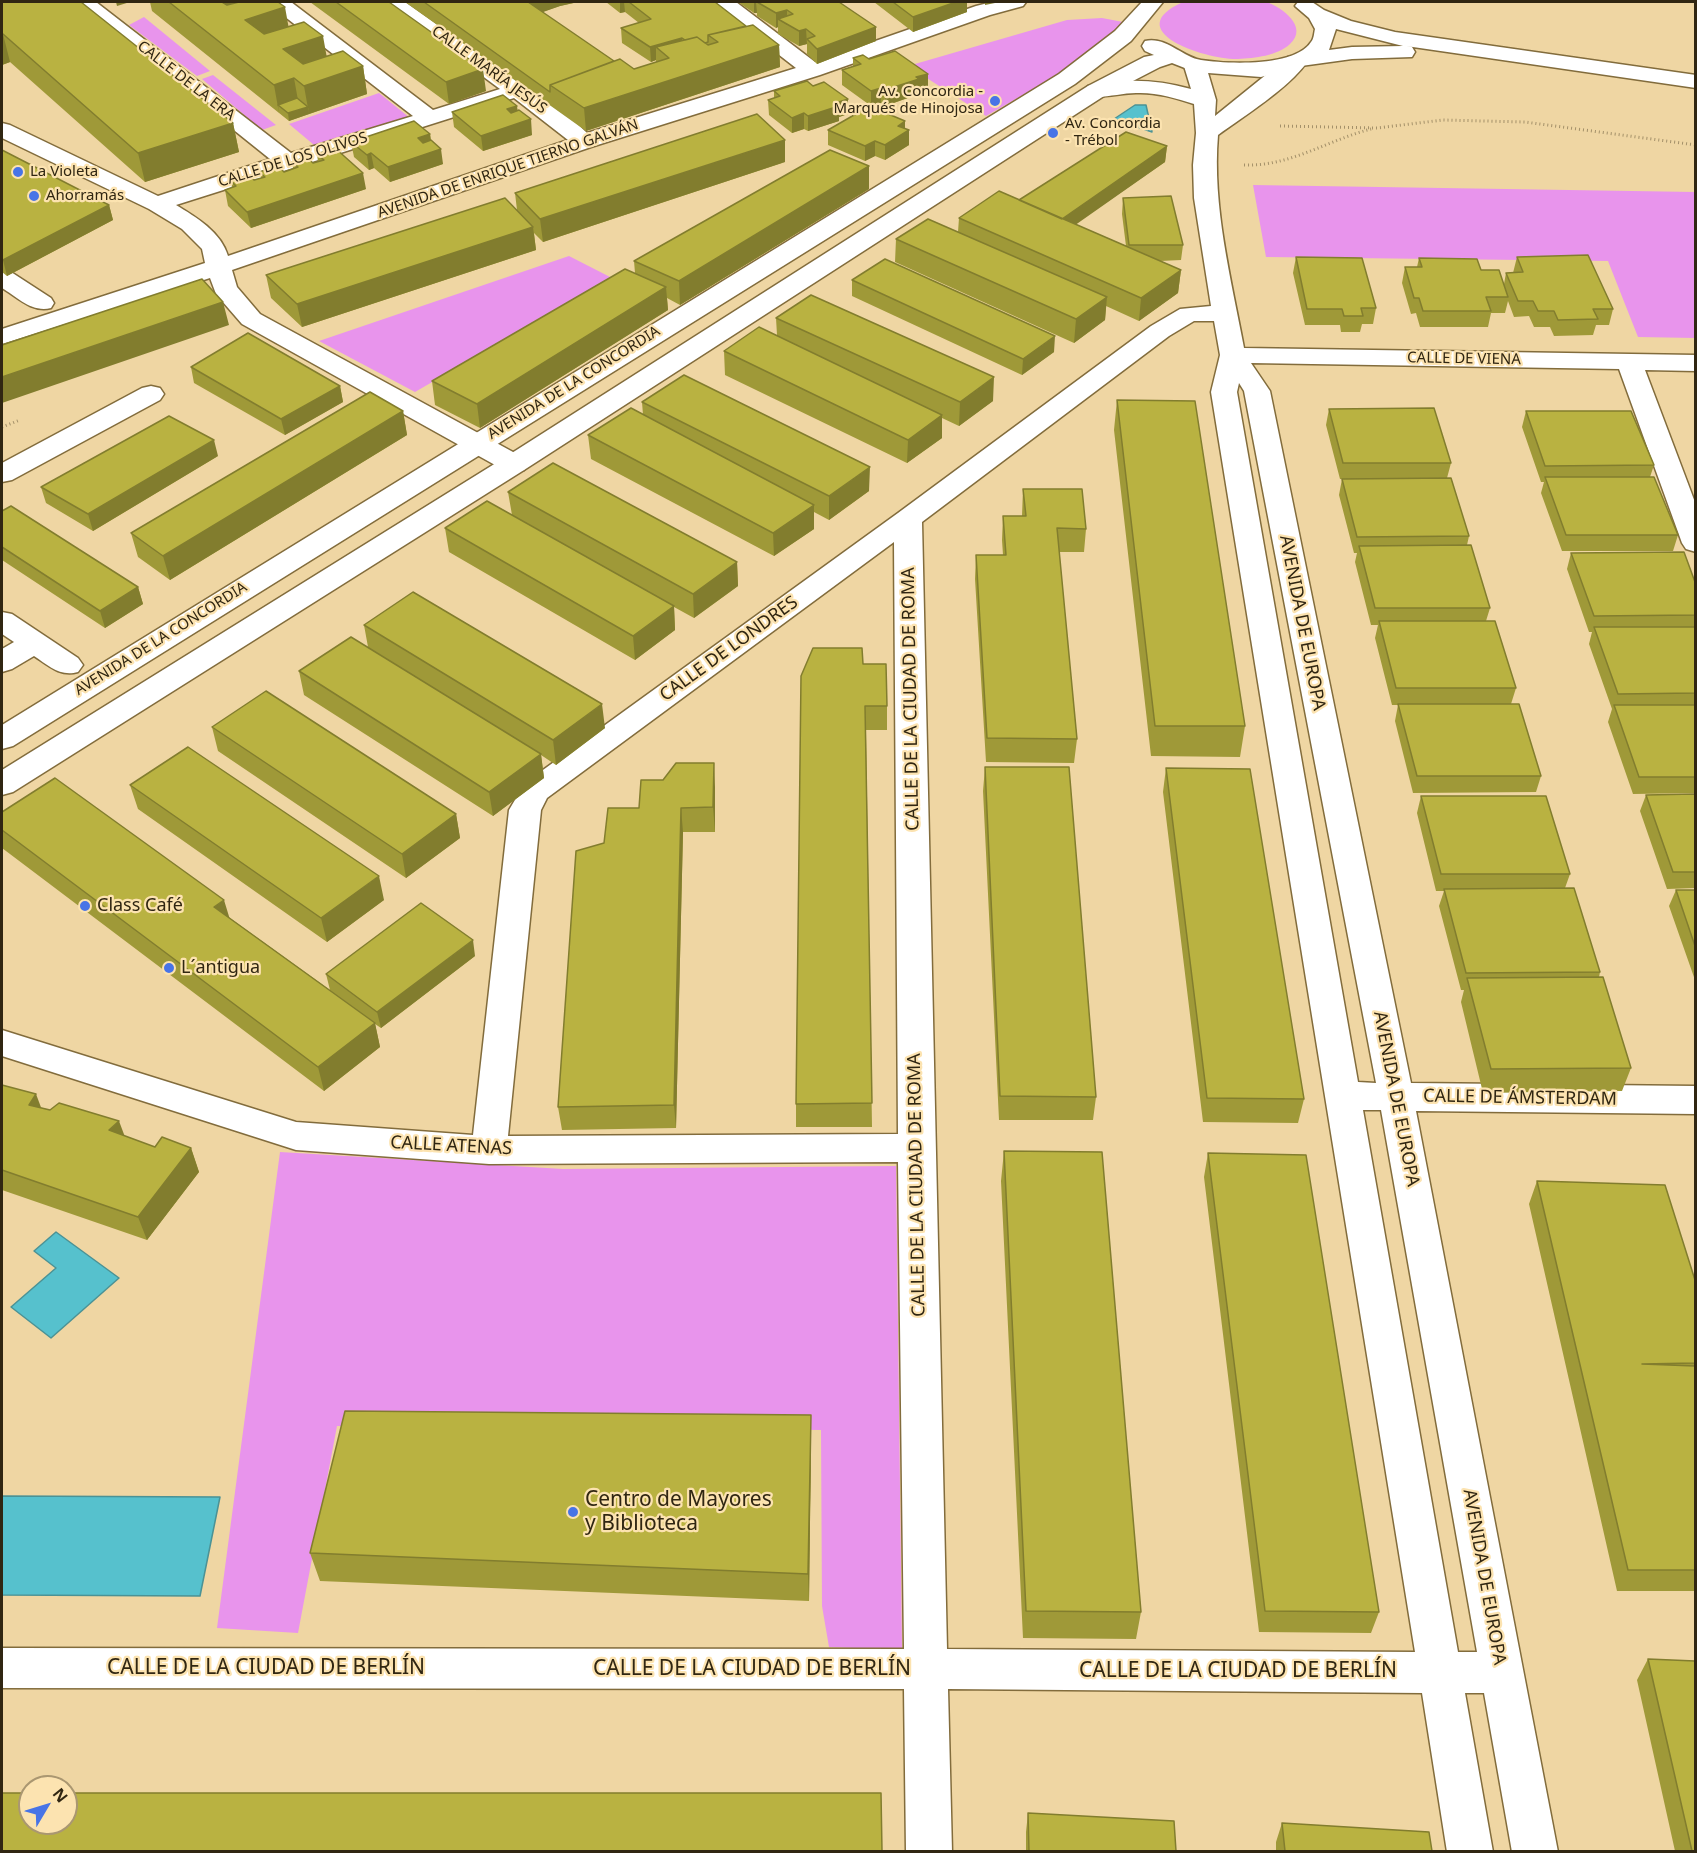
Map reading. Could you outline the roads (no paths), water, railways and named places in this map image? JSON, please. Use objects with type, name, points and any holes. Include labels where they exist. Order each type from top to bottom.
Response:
[{"type":"street","name":"CALLE DE LA ERA","points":[[84,2],[287,161]]},
{"type":"street","points":[[278,2],[431,119]]},
{"type":"street","name":"CALLE MARÍA JESÚS","points":[[393,2],[564,124],[583,142]]},
{"type":"street","points":[[723,2],[812,70]]},
{"type":"street","name":"AVENIDA DE ENRIQUE TIERNO GALVÁN","points":[[2,337],[218,267],[583,142],[812,70],[976,6],[1016,2]]},
{"type":"street","points":[[1299,2],[1317,14],[1344,25],[1395,38],[1695,82]]},
{"type":"street","points":[[1146,10],[1143,34],[1154,46],[1184,61],[1261,70],[1298,61],[1352,53],[1516,57]]},
{"type":"street","name":"AVENIDA DE LA CONCORDIA","points":[[2,739],[1067,79],[1123,36],[1146,10]]},
{"type":"street","points":[[1207,133],[1280,78],[1298,61],[1321,46],[1326,30],[1317,14]]},
{"type":"street","name":"AVENIDA DE LA CONCORDIA","points":[[2,784],[514,464],[1096,91],[1152,62],[1184,61]]},
{"type":"street","name":"AVENIDA DE EUROPA","points":[[1184,61],[1205,100],[1206,198],[1225,313],[1233,355],[1257,392],[1396,1096],[1535,1851]]},
{"type":"street","name":"AVENIDA DE LA CONCORDIA","points":[[1096,91],[1132,84],[1152,85],[1205,100]]},
{"type":"street","name":"CALLE DE LOS OLIVOS","points":[[157,204],[517,90]]},
{"type":"street","points":[[2,130],[157,204],[190,224],[213,247],[225,290],[251,319],[514,464]]},
{"type":"street","points":[[2,277],[42,303]]},
{"type":"street","name":"CALLE DE LONDRES","points":[[489,1150],[525,810],[536,791],[1160,331],[1189,314],[1225,313]]},
{"type":"street","name":"AVENIDA DE EUROPA","points":[[1233,355],[1224,392],[1470,1851]]},
{"type":"street","name":"CALLE DE VIENA","points":[[1233,355],[1695,363]]},
{"type":"street","points":[[1629,363],[1695,543]]},
{"type":"street","points":[[2,474],[151,394]]},
{"type":"street","name":"CALLE DE LA CIUDAD DE ROMA","points":[[908,519],[916,1148],[929,1851]]},
{"type":"street","points":[[2,621],[68,665]]},
{"type":"street","points":[[2,662],[34,643]]},
{"type":"street","name":"CALLE ATENAS","points":[[2,1042],[296,1136],[489,1150],[916,1148]]},
{"type":"street","name":"CALLE DE ÁMSTERDAM","points":[[1344,1096],[1695,1100]]},
{"type":"street","name":"CALLE DE LA CIUDAD DE BERLÍN","points":[[2,1668],[925,1669],[1502,1673]]},
{"type":"water","points":[[1135,105],[1146,105],[1152,132],[1114,119]]},
{"type":"water","points":[[56,1232],[119,1278],[51,1338],[11,1307],[56,1268],[34,1251]]},
{"type":"water","points":[[2,1496],[220,1497],[200,1596],[2,1595]]},
{"type":"place","name":"Av. Concordia - Marqués de Hinojosa","points":[[995,101]]},
{"type":"place","name":"Av. Concordia - Trébol","points":[[1053,133]]},
{"type":"place","name":"La Violeta","points":[[18,172]]},
{"type":"place","name":"Ahorramás","points":[[34,196]]},
{"type":"place","name":"Class Café","points":[[85,906]]},
{"type":"place","name":"L´antigua","points":[[169,968]]},
{"type":"place","name":"Centro de Mayores y Biblioteca","points":[[573,1512]]}]
